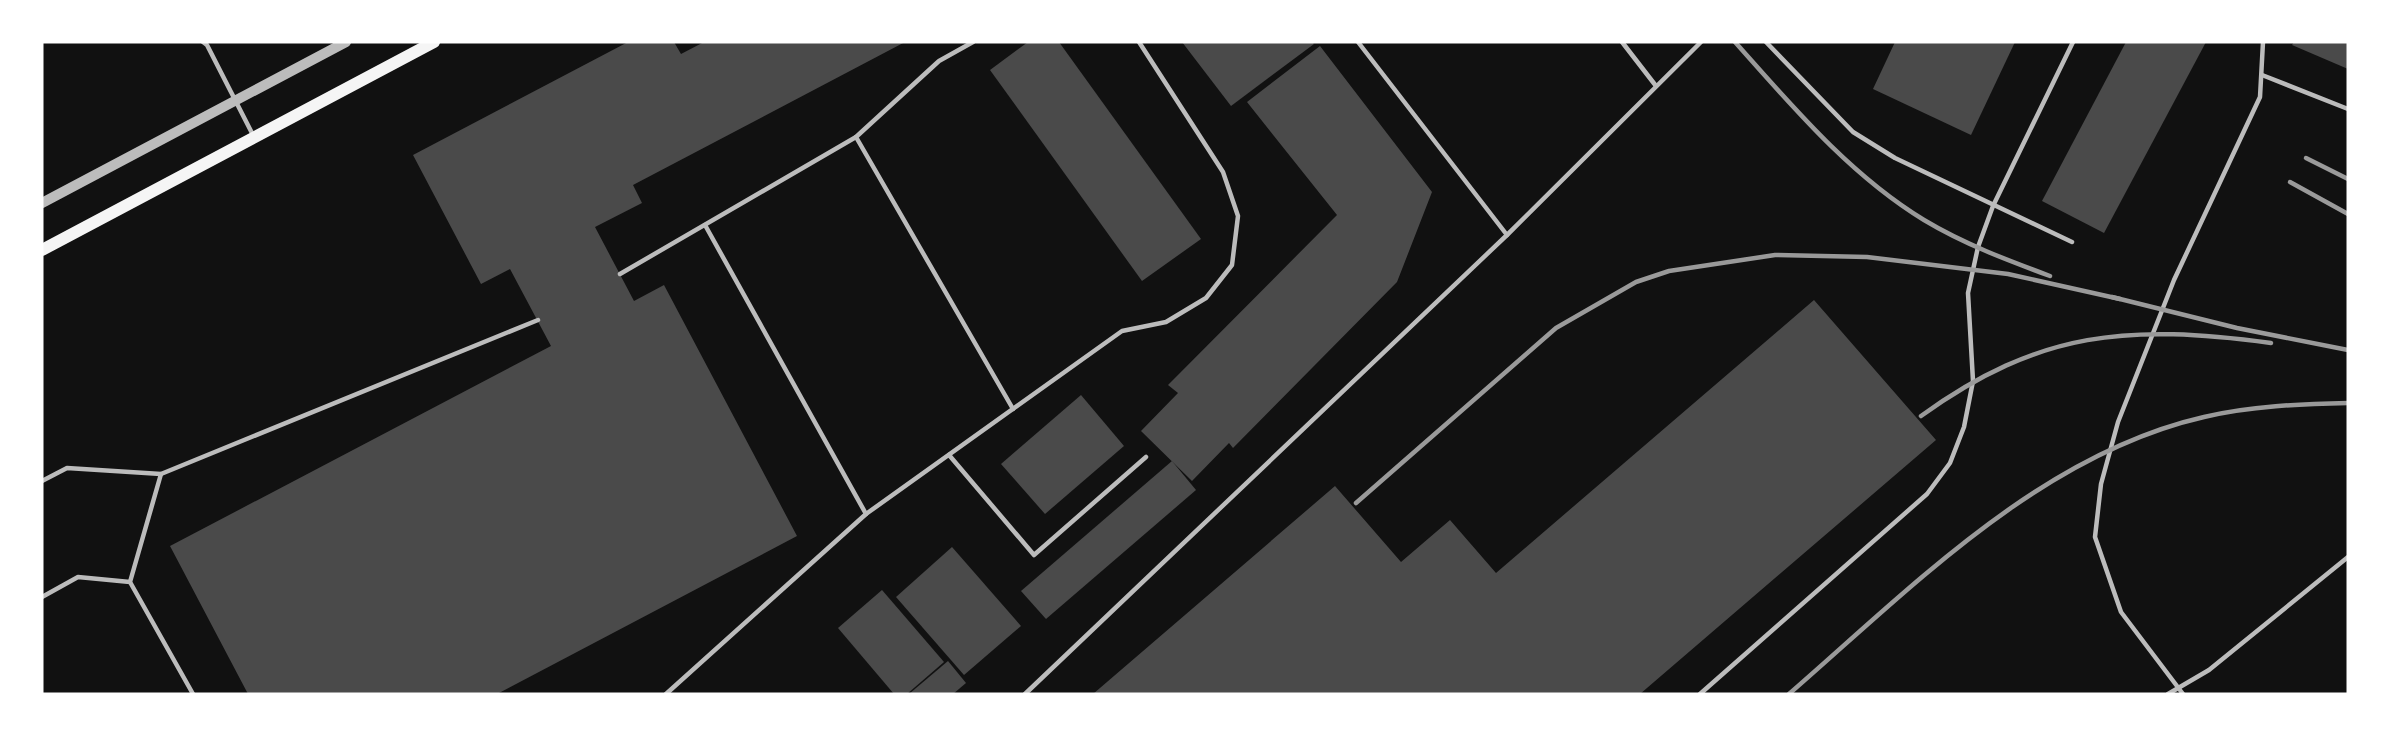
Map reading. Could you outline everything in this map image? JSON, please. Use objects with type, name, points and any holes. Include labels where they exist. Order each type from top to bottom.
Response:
[{"type":"main road","points":[[42,249],[434,42]]},
{"type":"street","points":[[42,203],[346,42]]},
{"type":"lane","points":[[203,42],[207,45],[255,137]]},
{"type":"lane","points":[[620,274],[856,137],[939,61],[973,42]]},
{"type":"lane","points":[[666,694],[866,514],[1122,331],[1166,322],[1206,298],[1232,265],[1238,216],[1223,172],[1139,42]]},
{"type":"lane","points":[[1358,42],[1507,235]]},
{"type":"lane","points":[[1622,42],[1656,86]]},
{"type":"lane","points":[[1025,694],[1507,235],[1701,42]]},
{"type":"lane","points":[[1766,42],[1852,132],[1895,158],[2072,242]]},
{"type":"lane","points":[[1700,694],[1927,494],[1950,463],[1964,427],[1973,381],[1969,285],[1978,247],[1993,206],[2073,42]]},
{"type":"lane","points":[[2183,694],[2121,612],[2095,537],[2101,484],[2118,422],[2174,280],[2260,97],[2263,42]]},
{"type":"lane","points":[[2262,75],[2348,109]]},
{"type":"lane","points":[[856,137],[1013,409]]},
{"type":"lane","points":[[705,225],[866,514]]},
{"type":"lane","points":[[42,481],[67,468],[162,474],[538,320]]},
{"type":"lane","points":[[949,455],[1034,555],[1146,457]]},
{"type":"lane","points":[[162,474],[130,582],[193,694]]},
{"type":"lane","points":[[2168,694],[2209,670],[2348,557]]},
{"type":"lane","points":[[42,597],[78,578],[130,582]]},
{"type":"building","points":[[628,42],[674,42],[681,54],[704,42],[905,42],[633,185],[642,203],[595,227],[634,301],[664,285],[797,536],[497,694],[248,694],[170,546],[551,346],[510,269],[481,284],[413,155]]},
{"type":"building","points":[[1028,42],[1059,42],[1201,239],[1142,281],[990,70]]},
{"type":"building","points":[[1182,42],[1312,42],[1314,44],[1231,106]]},
{"type":"building","points":[[1895,42],[2015,42],[1971,135],[1873,89]]},
{"type":"building","points":[[2126,42],[2206,42],[2104,233],[2042,201]]},
{"type":"building","points":[[2294,42],[2348,42],[2348,69],[2292,45]]},
{"type":"building","points":[[1320,46],[1432,192],[1397,282],[1233,448],[1229,443],[1192,481],[1141,431],[1178,393],[1168,385],[1337,215],[1247,102]]},
{"type":"building","points":[[1814,300],[1936,440],[1640,694],[1093,694],[1335,486],[1401,562],[1450,520],[1496,573]]},
{"type":"building","points":[[1081,395],[1124,446],[1045,514],[1001,464]]},
{"type":"building","points":[[1172,461],[1196,490],[1046,619],[1021,591]]},
{"type":"building","points":[[952,547],[1021,626],[964,675],[896,597]]},
{"type":"building","points":[[882,590],[944,662],[907,694],[894,694],[838,628]]},
{"type":"building","points":[[948,661],[966,683],[953,694],[909,694]]},
{"type":"railway","points":[[1735,42],[1823,138],[1871,182],[1897,202],[1955,237],[2050,276]]},
{"type":"railway","points":[[2306,158],[2348,179]]},
{"type":"railway","points":[[2290,182],[2348,214]]},
{"type":"railway","points":[[1356,503],[1556,328],[1636,282],[1669,271],[1775,255],[1867,257],[2008,274],[2120,299]]},
{"type":"railway","points":[[2112,297],[2237,328],[2348,350]]},
{"type":"railway","points":[[1921,416],[1964,387],[2006,366],[2047,350],[2087,340],[2129,335],[2173,334],[2271,343]]},
{"type":"railway","points":[[1789,694],[1882,611],[1981,530],[2033,493],[2088,461],[2144,435],[2221,413],[2294,405],[2348,403]]}]
